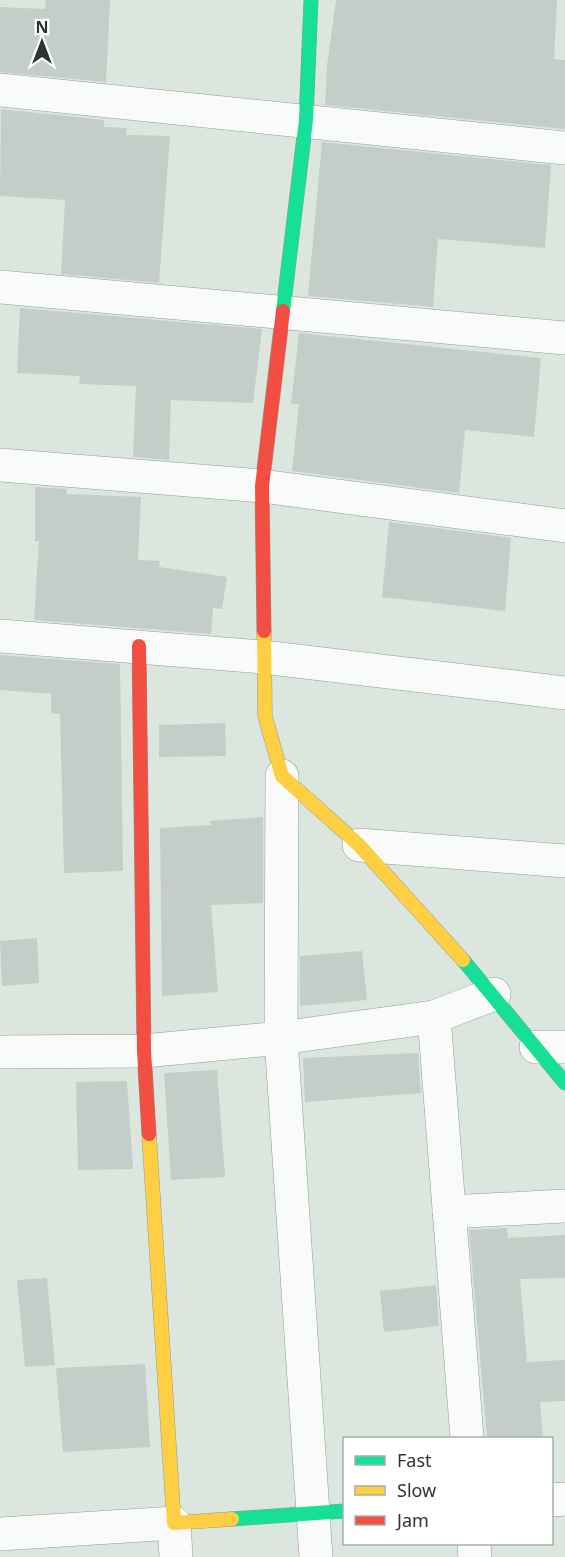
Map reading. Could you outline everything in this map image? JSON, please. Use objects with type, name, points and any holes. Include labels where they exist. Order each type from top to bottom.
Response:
[{"type":"street","points":[[311,0],[306,120],[262,486],[265,716],[282,776],[280,1038],[329,1512],[316,1557]]},
{"type":"street","points":[[0,90],[565,148]]},
{"type":"street","points":[[0,286],[284,314],[565,338]]},
{"type":"street","points":[[0,465],[262,486],[565,526]]},
{"type":"street","points":[[0,636],[263,657],[565,693]]},
{"type":"street","points":[[139,646],[144,1051],[176,1557]]},
{"type":"street","points":[[282,776],[359,845],[494,994],[551,1047],[565,1083]]},
{"type":"street","points":[[359,845],[565,861]]},
{"type":"street","points":[[0,1052],[144,1051],[280,1038],[434,1017],[494,994]]},
{"type":"street","points":[[434,1017],[467,1437]]},
{"type":"street","points":[[449,1212],[565,1206]]},
{"type":"street","points":[[12,1541],[174,1523],[329,1512]]},
{"type":"building","points":[[46,0],[110,0],[106,82],[0,72],[0,7],[45,9]]},
{"type":"building","points":[[336,0],[557,0],[554,59],[565,60],[565,129],[325,105],[327,66]]},
{"type":"building","points":[[1,109],[104,120],[104,127],[127,128],[126,135],[170,136],[159,283],[61,274],[65,200],[0,196]]},
{"type":"building","points":[[322,142],[551,165],[545,248],[438,239],[433,307],[308,296]]},
{"type":"building","points":[[20,308],[262,329],[253,403],[171,400],[169,460],[133,457],[136,386],[79,384],[80,376],[17,373]]},
{"type":"building","points":[[299,333],[541,358],[534,437],[465,430],[459,493],[292,471],[299,404],[291,404]]},
{"type":"building","points":[[35,487],[67,489],[67,494],[141,497],[138,560],[160,561],[159,567],[227,577],[222,609],[213,608],[211,634],[34,620],[39,541],[35,541]]},
{"type":"building","points":[[389,522],[511,538],[505,611],[382,597]]},
{"type":"building","points":[[0,655],[120,664],[123,871],[64,873],[60,714],[51,713],[51,694],[0,690]]},
{"type":"building","points":[[225,723],[226,756],[159,757],[159,725]]},
{"type":"building","points":[[263,817],[263,903],[211,905],[218,992],[162,996],[160,828],[211,825],[210,821]]},
{"type":"building","points":[[37,938],[39,983],[2,986],[0,941]]},
{"type":"building","points":[[362,951],[367,1000],[300,1006],[300,956]]},
{"type":"building","points":[[418,1053],[421,1093],[305,1102],[303,1058]]},
{"type":"building","points":[[217,1070],[225,1177],[171,1180],[164,1073]]},
{"type":"building","points":[[127,1081],[133,1169],[78,1170],[76,1082]]},
{"type":"building","points":[[507,1228],[508,1238],[565,1235],[565,1278],[520,1279],[527,1362],[565,1360],[565,1401],[540,1402],[543,1437],[487,1437],[469,1230]]},
{"type":"building","points":[[47,1278],[55,1365],[25,1367],[17,1280]]},
{"type":"building","points":[[436,1285],[439,1326],[384,1332],[380,1291]]},
{"type":"building","points":[[145,1364],[150,1447],[63,1452],[56,1368]]},
{"type":"traffic: fast","points":[[283,311],[306,120],[311,0]]},
{"type":"traffic: fast","points":[[463,960],[565,1083]]},
{"type":"traffic: fast","points":[[232,1519],[343,1511]]},
{"type":"traffic: slow","points":[[264,631],[265,716],[282,776],[359,845],[463,960]]},
{"type":"traffic: slow","points":[[149,1134],[174,1523],[232,1519]]},
{"type":"traffic: jam","points":[[264,631],[262,486],[283,311]]},
{"type":"traffic: jam","points":[[139,646],[144,1051],[149,1134]]}]
